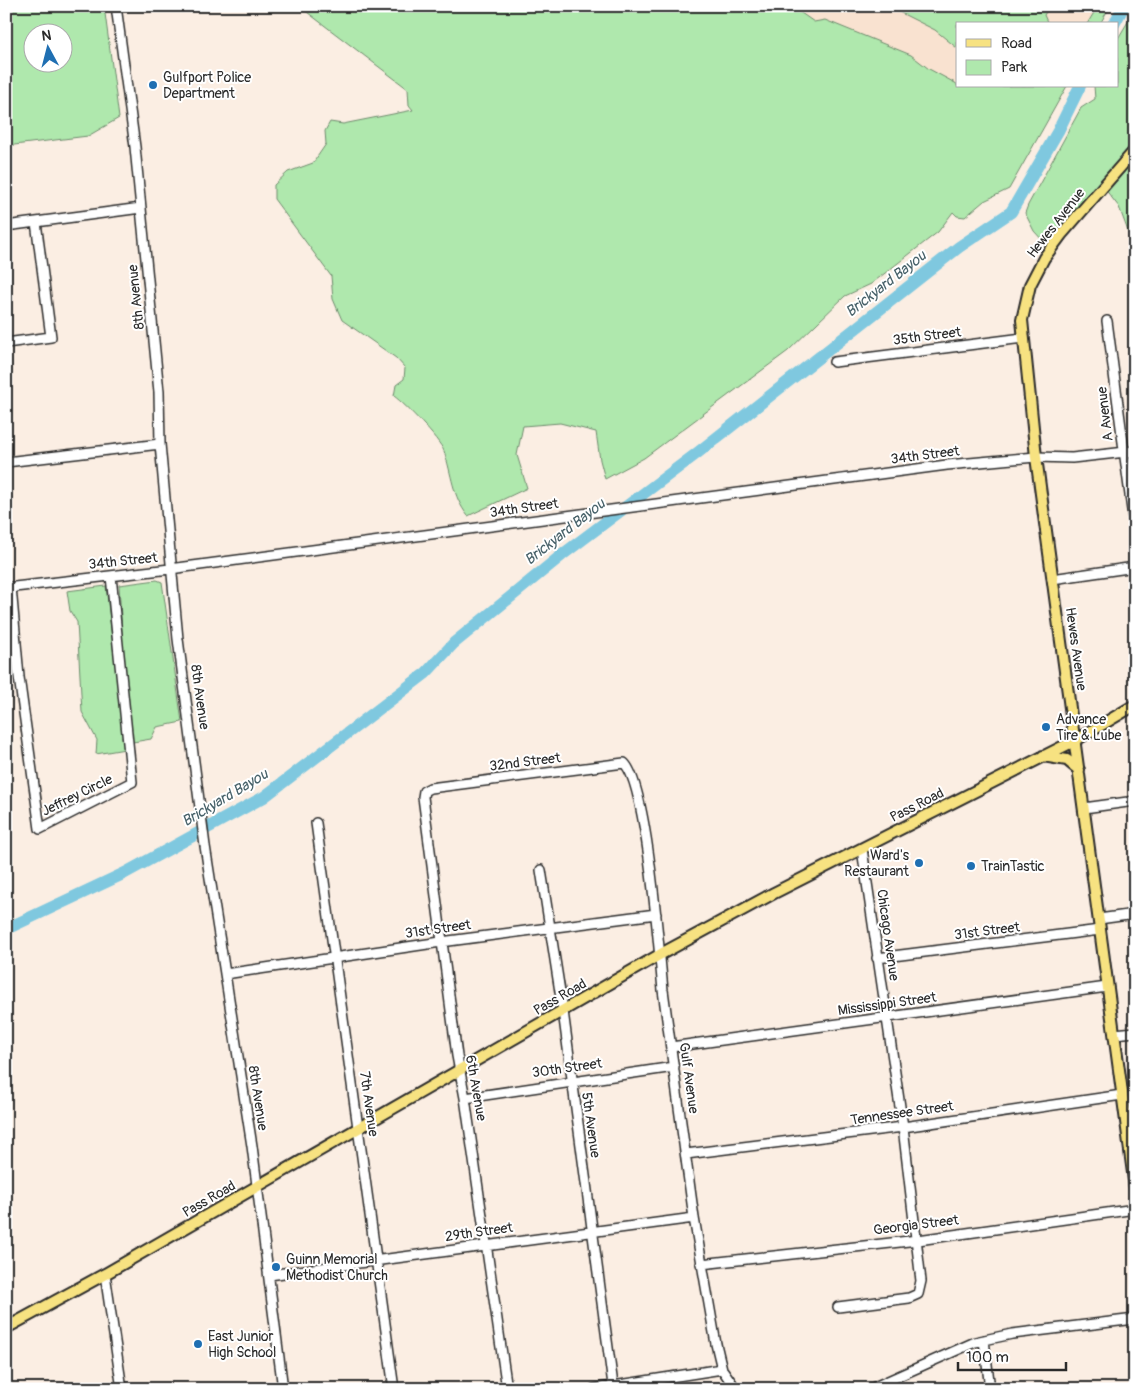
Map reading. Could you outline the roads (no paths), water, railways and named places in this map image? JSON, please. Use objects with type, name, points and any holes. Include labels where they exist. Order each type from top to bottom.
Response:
[{"type":"main road","name":"Hewes Avenue","points":[[1135,150],[1061,235],[1038,267],[1024,306],[1023,338],[1036,457],[1076,740],[1122,1095],[1132,1148],[1135,1188]]},
{"type":"main road","name":"Pass Road","points":[[6,1328],[105,1274],[661,954],[862,848],[1076,740],[1135,705]]},
{"type":"main road","points":[[1043,756],[1067,760],[1079,770]]},
{"type":"street","name":"8th Avenue","points":[[116,6],[135,147],[159,392],[160,444],[170,569],[201,810],[257,1187],[283,1389]]},
{"type":"street","points":[[6,226],[141,208]]},
{"type":"street","points":[[6,343],[51,337],[36,222]]},
{"type":"street","name":"A Avenue","points":[[1108,321],[1123,453],[1135,533]]},
{"type":"street","name":"35th Street","points":[[834,362],[1023,338]]},
{"type":"street","points":[[6,462],[160,444]]},
{"type":"street","name":"34th Street","points":[[9,588],[170,569],[947,466],[1036,457],[1072,458],[1135,451]]},
{"type":"street","points":[[1052,578],[1135,567]]},
{"type":"street","name":"Jeffrey Circle","points":[[9,588],[40,829],[132,782],[111,576]]},
{"type":"street","name":"32nd Street","points":[[424,792],[430,788],[624,762],[628,766]]},
{"type":"street","name":"Gulf Avenue","points":[[628,766],[642,813],[661,954],[662,990],[701,1264],[722,1369],[736,1389]]},
{"type":"street","name":"6th Avenue","points":[[424,792],[441,942],[507,1389]]},
{"type":"street","points":[[1084,808],[1135,801]]},
{"type":"street","name":"7th Avenue","points":[[316,823],[394,1389]]},
{"type":"street","name":"Chicago Avenue","points":[[838,1307],[909,1298],[918,1294],[921,1282],[918,1240],[903,1127],[885,1018],[862,848]]},
{"type":"street","name":"5th Avenue","points":[[541,870],[563,1012],[613,1385]]},
{"type":"street","name":"31st Street","points":[[225,974],[441,942],[656,914]]},
{"type":"street","points":[[1099,919],[1135,914]]},
{"type":"street","name":"31st Street","points":[[877,958],[1100,930]]},
{"type":"street","name":"Mississippi Street","points":[[671,1047],[1108,987]]},
{"type":"street","points":[[1114,1034],[1135,1032]]},
{"type":"street","name":"30th Street","points":[[465,1098],[674,1067]]},
{"type":"street","name":"Tennessee Street","points":[[686,1154],[903,1127],[1122,1095]]},
{"type":"street","name":"Georgia Street","points":[[701,1264],[918,1240],[1135,1210]]},
{"type":"street","name":"29th Street","points":[[269,1276],[592,1230],[694,1218]]},
{"type":"street","points":[[105,1274],[122,1389]]},
{"type":"street","points":[[870,1389],[984,1340],[1012,1334],[1135,1319]]},
{"type":"street","points":[[984,1340],[990,1389]]},
{"type":"street","points":[[594,1389],[722,1369]]},
{"type":"waterway","name":"Brickyard Bayou","points":[[1115,22],[1124,6]]},
{"type":"waterway","name":"Brickyard Bayou","points":[[6,929],[125,873],[264,797],[426,673],[454,643],[562,555],[696,454],[959,247],[1011,212],[1058,131],[1079,88]]},
{"type":"place","name":"Gulfport Police Department","points":[[153,85]]},
{"type":"place","name":"Advance Tire & Lube","points":[[1046,727]]},
{"type":"place","name":"Ward's Restaurant","points":[[919,863]]},
{"type":"place","name":"TrainTastic","points":[[971,866]]},
{"type":"place","name":"Guinn Memorial Methodist Church","points":[[276,1267]]},
{"type":"place","name":"East Junior High School","points":[[198,1344]]}]
